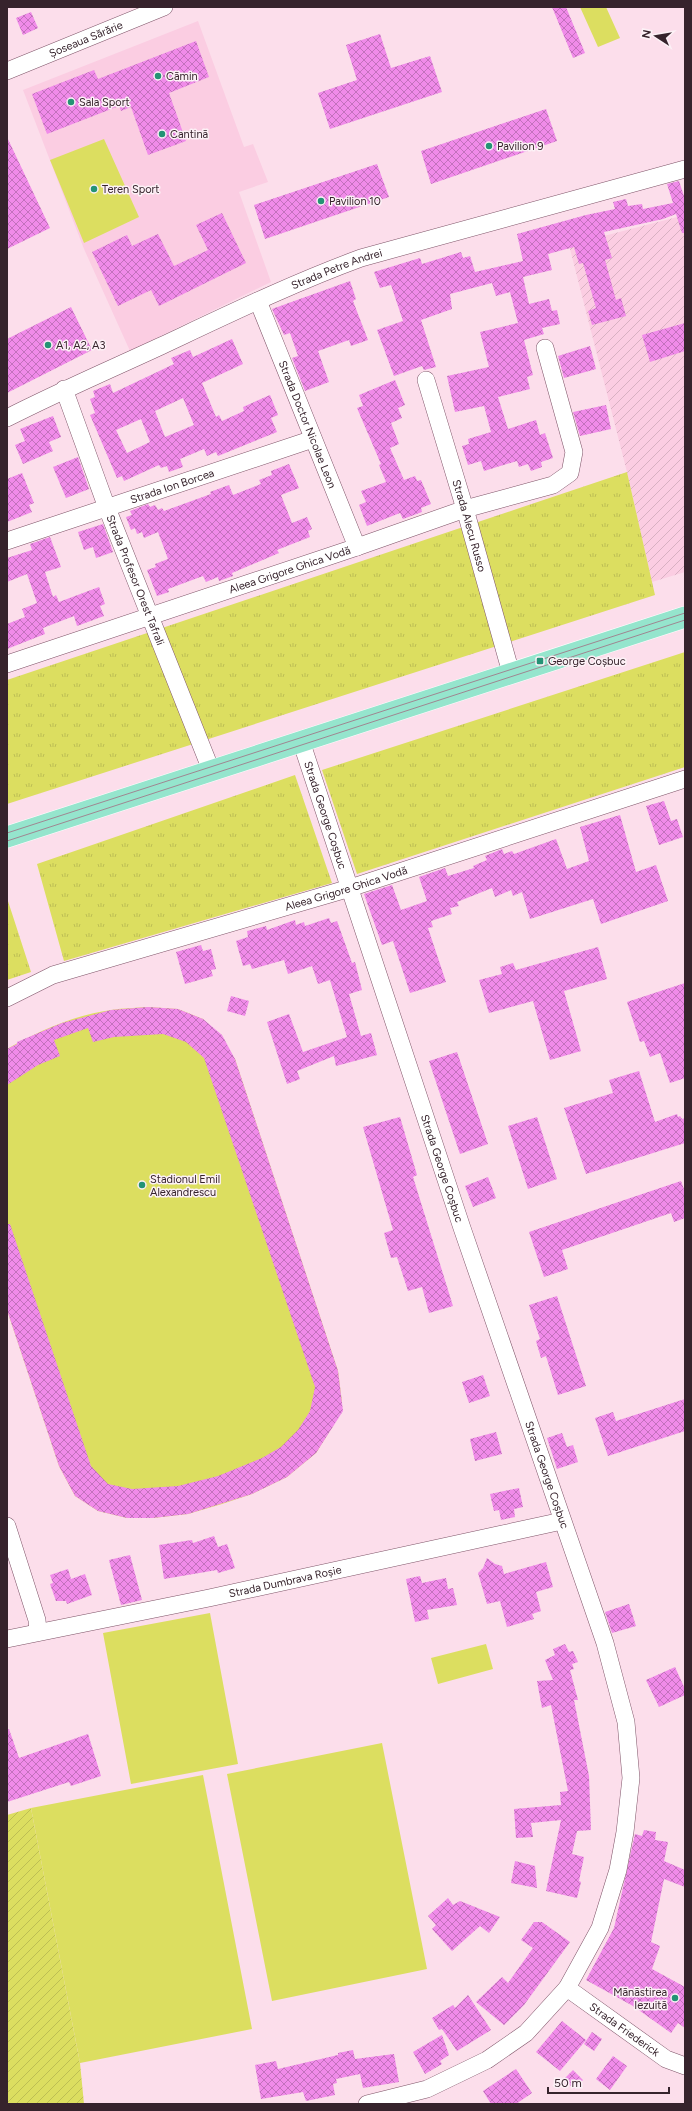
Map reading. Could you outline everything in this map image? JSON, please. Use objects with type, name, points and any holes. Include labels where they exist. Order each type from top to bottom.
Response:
[{"type":"main road","points":[[7,837],[685,617]]},
{"type":"street","name":"Șoseaua Sărărie","points":[[7,71],[164,7]]},
{"type":"street","name":"Strada Petre Andrei","points":[[7,418],[64,389],[122,364],[312,276],[380,251],[685,169]]},
{"type":"street","name":"Strada Doctor Nicolae Leon","points":[[258,301],[357,547]]},
{"type":"street","name":"Aleea Grigore Ghica Vodă","points":[[7,664],[152,617],[465,509],[553,485],[570,473],[573,464],[574,452],[545,348]]},
{"type":"street","name":"Strada Alecu Russo","points":[[426,380],[465,509],[511,673]]},
{"type":"street","name":"Strada Profesor Orest Tafrali","points":[[64,389],[107,508],[152,617],[211,770]]},
{"type":"street","name":"Strada Ion Borcea","points":[[7,541],[314,439]]},
{"type":"street","name":"Strada George Coșbuc","points":[[301,741],[462,1228],[605,1643],[626,1722],[631,1778],[625,1832],[618,1870],[600,1928],[567,1988],[526,2033],[487,2060],[427,2089],[367,2104]]},
{"type":"street","name":"Aleea Grigore Ghica Vodă","points":[[7,998],[53,975],[350,888],[685,779]]},
{"type":"street","name":"Strada Dumbrava Roșie","points":[[7,1639],[216,1596],[562,1521]]},
{"type":"street","points":[[7,1526],[37,1620],[38,1632]]},
{"type":"street","name":"Strada Friederick","points":[[567,1988],[666,2059],[685,2066]]},
{"type":"shaded area","points":[[198,21],[244,147],[253,144],[268,182],[239,192],[271,282],[130,351],[84,249],[23,90]]},
{"type":"shaded area","points":[[685,215],[685,572],[652,582],[627,472],[569,245]]},
{"type":"green space","points":[[580,7],[606,7],[620,38],[598,47]]},
{"type":"green space","name":"Teren Sport","points":[[104,139],[139,217],[84,243],[50,160]]},
{"type":"green space","points":[[627,472],[655,595],[7,804],[7,680]]},
{"type":"green space","points":[[685,652],[685,767],[357,874],[322,770]]},
{"type":"green space","points":[[295,775],[332,883],[64,961],[37,864]]},
{"type":"green space","points":[[7,898],[31,972],[7,980]]},
{"type":"green space","name":"Stadionul Emil Alexandrescu","points":[[148,1007],[178,1009],[203,1019],[235,1059],[338,1371],[342,1402],[333,1426],[316,1453],[287,1477],[252,1494],[188,1514],[153,1518],[127,1518],[98,1511],[75,1496],[59,1466],[7,1310],[7,1049],[44,1030],[70,1020],[97,1012]]},
{"type":"green space","points":[[210,1613],[238,1764],[131,1784],[103,1633]]},
{"type":"green space","points":[[486,1644],[493,1669],[438,1684],[431,1658]]},
{"type":"green space","points":[[382,1743],[427,1969],[272,2001],[227,1774]]},
{"type":"green space","points":[[203,1775],[252,2029],[80,2063],[31,1808]]},
{"type":"green space","points":[[31,1808],[80,2063],[84,2104],[7,2104],[7,1815]]},
{"type":"building","points":[[552,7],[566,7],[585,53],[573,58]]},
{"type":"building","points":[[31,12],[38,28],[23,35],[16,18]]},
{"type":"building","points":[[380,34],[391,68],[430,56],[442,92],[330,129],[318,93],[357,80],[346,45]]},
{"type":"building","points":[[196,41],[209,77],[169,93],[186,141],[148,155],[131,107],[121,111],[119,106],[47,134],[32,94],[94,70],[98,79]]},
{"type":"building","name":"Pavilion 9","points":[[546,109],[557,141],[431,184],[421,151]]},
{"type":"building","points":[[7,137],[50,228],[7,249]]},
{"type":"building","name":"Pavilion 10","points":[[377,164],[389,197],[265,239],[254,205]]},
{"type":"building","points":[[679,181],[685,199],[685,233],[682,233],[676,214],[663,219],[604,232],[612,258],[605,260],[616,300],[621,298],[626,316],[592,325],[588,311],[596,308],[583,263],[579,264],[574,247],[548,254],[552,270],[523,277],[529,304],[549,299],[552,311],[557,310],[560,324],[542,328],[544,334],[524,340],[533,375],[527,377],[530,389],[498,397],[508,429],[536,420],[540,435],[545,433],[553,458],[541,462],[542,467],[531,471],[528,464],[519,467],[517,461],[484,471],[481,461],[468,465],[462,446],[469,444],[468,439],[491,432],[484,406],[455,412],[447,376],[489,367],[480,332],[518,323],[510,292],[496,296],[492,283],[450,294],[452,309],[421,320],[436,367],[424,370],[422,366],[394,376],[377,330],[403,321],[391,285],[380,288],[374,272],[420,258],[422,264],[461,252],[463,258],[470,256],[475,272],[523,261],[517,234],[586,215],[615,209],[613,202],[626,199],[628,206],[642,204],[643,209],[673,203],[667,184]]},
{"type":"building","points":[[222,213],[246,263],[159,306],[151,290],[118,306],[92,252],[127,235],[132,246],[158,234],[174,266],[208,250],[196,225]]},
{"type":"building","points":[[350,281],[356,299],[353,301],[368,340],[351,346],[349,340],[318,351],[329,382],[305,391],[292,358],[298,356],[290,333],[284,335],[272,309]]},
{"type":"building","name":"A1, A2, A3","points":[[71,307],[92,350],[7,393],[7,339]]},
{"type":"building","points":[[685,323],[685,351],[650,362],[642,335]]},
{"type":"building","points":[[232,339],[243,364],[202,383],[216,417],[219,415],[222,421],[244,411],[243,407],[270,395],[278,415],[271,418],[277,432],[218,456],[216,452],[207,456],[204,449],[180,459],[183,467],[169,472],[167,466],[161,468],[159,465],[124,481],[122,476],[117,478],[90,415],[95,413],[90,399],[95,397],[93,391],[110,384],[113,393],[174,364],[171,358],[190,350],[193,357]],"holes":[[[183,398],[194,425],[165,437],[155,411]],[[141,419],[150,442],[127,453],[116,430]]]},
{"type":"building","points":[[590,346],[596,369],[564,378],[558,356]]},
{"type":"building","points":[[395,380],[405,405],[398,408],[402,418],[391,423],[399,444],[390,448],[404,480],[415,476],[417,481],[421,480],[431,504],[421,508],[422,512],[403,519],[400,513],[367,526],[359,505],[366,502],[361,491],[386,482],[379,465],[381,464],[357,408],[363,406],[359,395]]},
{"type":"building","points":[[606,405],[611,429],[580,436],[573,412]]},
{"type":"building","points":[[53,416],[61,437],[49,442],[53,451],[23,464],[15,445],[25,441],[20,429]]},
{"type":"building","points":[[78,457],[89,489],[66,498],[53,467]]},
{"type":"building","points":[[289,464],[299,488],[281,495],[292,523],[307,517],[312,529],[308,531],[310,537],[277,550],[279,553],[232,573],[233,576],[219,581],[218,577],[206,582],[203,576],[168,589],[169,592],[157,596],[147,570],[156,567],[155,564],[168,559],[158,532],[144,538],[142,532],[137,534],[135,528],[131,530],[126,517],[132,515],[130,511],[148,504],[150,507],[155,505],[158,510],[162,508],[164,511],[211,494],[210,492],[229,485],[233,495],[261,484],[259,480],[272,475],[271,471]]},
{"type":"building","points":[[22,473],[34,503],[29,505],[32,512],[7,522],[7,479]]},
{"type":"building","points":[[103,524],[113,552],[96,558],[93,547],[84,550],[78,532]]},
{"type":"building","points":[[50,537],[61,567],[45,572],[53,597],[56,595],[59,602],[99,587],[105,604],[100,606],[104,616],[77,626],[74,616],[43,628],[45,634],[7,649],[7,624],[25,617],[22,609],[37,603],[27,574],[7,582],[7,558],[32,550],[30,544]]},
{"type":"building","points":[[664,801],[671,821],[677,819],[683,837],[659,845],[646,806]]},
{"type":"building","points":[[620,815],[636,872],[656,865],[668,901],[601,924],[593,899],[530,919],[522,892],[513,896],[511,890],[495,897],[492,888],[457,902],[459,906],[450,908],[452,914],[431,921],[433,927],[428,928],[446,982],[410,993],[393,941],[382,945],[364,894],[392,885],[401,910],[427,901],[419,877],[445,868],[448,876],[474,868],[473,866],[487,860],[485,856],[502,849],[504,854],[512,851],[514,854],[556,839],[567,869],[589,861],[580,827]]},
{"type":"building","points":[[329,918],[331,923],[337,921],[352,963],[355,962],[362,990],[349,994],[361,1036],[371,1033],[377,1055],[336,1066],[334,1056],[297,1071],[300,1079],[287,1084],[267,1022],[289,1014],[303,1052],[347,1037],[330,980],[318,984],[312,966],[288,974],[284,960],[252,969],[250,964],[243,966],[236,941],[248,937],[247,931],[266,926],[267,930],[295,920],[296,925],[304,922],[305,926]]},
{"type":"building","points":[[201,945],[203,951],[211,949],[216,969],[211,970],[213,976],[185,984],[176,952]]},
{"type":"building","points":[[598,947],[607,979],[564,991],[581,1051],[550,1060],[533,1001],[489,1013],[479,980],[502,974],[500,967],[513,963],[516,970]]},
{"type":"building","points":[[685,983],[685,1078],[670,1083],[660,1053],[650,1057],[644,1041],[640,1042],[627,1002]]},
{"type":"building","points":[[231,996],[249,1001],[245,1016],[227,1011]]},
{"type":"building","points":[[148,1007],[178,1009],[203,1019],[222,1035],[235,1059],[338,1371],[343,1411],[316,1453],[287,1477],[252,1494],[188,1514],[153,1518],[127,1518],[98,1511],[75,1496],[59,1466],[7,1310],[7,1224],[10,1224],[91,1466],[108,1484],[132,1489],[178,1486],[218,1476],[262,1458],[281,1447],[298,1430],[310,1411],[315,1387],[204,1058],[186,1042],[163,1034],[114,1037],[93,1042],[88,1028],[54,1040],[60,1056],[38,1065],[7,1085],[7,1049],[17,1044],[17,1042],[62,1023],[111,1010]]},
{"type":"building","points":[[457,1052],[488,1144],[460,1154],[429,1061]]},
{"type":"building","points":[[639,1071],[655,1122],[677,1114],[678,1117],[680,1116],[682,1119],[685,1118],[685,1143],[586,1174],[564,1108],[613,1093],[609,1080]]},
{"type":"building","points":[[400,1117],[417,1175],[413,1177],[453,1306],[429,1313],[422,1287],[408,1291],[397,1257],[391,1258],[384,1233],[393,1230],[363,1127]]},
{"type":"building","points":[[537,1117],[557,1179],[528,1189],[508,1126]]},
{"type":"building","points":[[488,1177],[496,1198],[473,1207],[465,1186]]},
{"type":"building","points":[[681,1181],[685,1192],[685,1218],[674,1222],[671,1213],[562,1250],[568,1269],[544,1277],[529,1232]]},
{"type":"building","points":[[557,1296],[586,1386],[558,1395],[546,1356],[541,1358],[536,1341],[540,1339],[529,1305]]},
{"type":"building","points":[[483,1375],[490,1396],[469,1403],[462,1382]]},
{"type":"building","points":[[685,1399],[685,1431],[608,1456],[595,1418],[613,1412],[616,1421]]},
{"type":"building","points":[[496,1432],[502,1454],[475,1461],[470,1439]]},
{"type":"building","points":[[562,1433],[567,1447],[573,1445],[578,1462],[557,1469],[547,1438]]},
{"type":"building","points":[[519,1488],[523,1507],[514,1509],[515,1517],[501,1520],[499,1510],[494,1511],[490,1494]]},
{"type":"building","points":[[214,1536],[218,1547],[227,1544],[235,1568],[218,1573],[217,1570],[164,1579],[159,1545],[192,1540],[193,1543]]},
{"type":"building","points":[[130,1555],[142,1600],[121,1605],[109,1560]]},
{"type":"building","points":[[487,1558],[495,1564],[502,1566],[504,1574],[546,1562],[553,1587],[536,1592],[541,1611],[532,1614],[534,1619],[507,1627],[500,1601],[487,1604],[478,1573],[483,1568]]},
{"type":"building","points":[[68,1569],[71,1579],[85,1574],[92,1595],[67,1604],[66,1601],[56,1601],[50,1584],[53,1583],[50,1575]]},
{"type":"building","points":[[420,1576],[422,1583],[446,1578],[448,1589],[453,1588],[457,1605],[427,1610],[429,1619],[415,1622],[406,1579]]},
{"type":"building","points":[[629,1604],[636,1626],[612,1633],[605,1612]]},
{"type":"building","points":[[565,1644],[569,1652],[573,1651],[578,1662],[572,1664],[574,1669],[570,1670],[578,1700],[574,1700],[589,1776],[591,1830],[577,1831],[572,1854],[584,1857],[579,1881],[581,1882],[577,1898],[546,1891],[561,1820],[531,1823],[533,1837],[516,1838],[514,1809],[561,1805],[560,1792],[568,1791],[551,1705],[542,1708],[537,1681],[553,1680],[545,1660],[555,1655],[553,1649]]},
{"type":"building","points":[[675,1667],[685,1689],[685,1695],[659,1707],[646,1680]]},
{"type":"building","points":[[7,1729],[9,1729],[19,1758],[88,1734],[101,1776],[71,1786],[69,1782],[7,1802]]},
{"type":"building","points":[[644,1830],[656,1832],[655,1840],[668,1842],[664,1861],[685,1870],[685,1887],[664,1879],[651,1942],[660,1946],[652,1969],[685,1987],[685,2028],[678,2023],[671,2033],[633,2006],[586,1980],[614,1928],[635,1834],[642,1836]]},
{"type":"building","points":[[515,1861],[535,1866],[537,1888],[511,1883]]},
{"type":"building","points":[[448,1898],[453,1905],[460,1901],[500,1917],[489,1933],[480,1926],[452,1951],[432,1929],[436,1925],[428,1916]]},
{"type":"building","points":[[534,1922],[542,1922],[570,1942],[524,2005],[504,2025],[476,2002],[502,1977],[508,1983],[533,1948],[521,1940]]},
{"type":"building","points":[[468,1995],[491,2030],[457,2051],[442,2029],[439,2030],[432,2018],[453,2005],[455,2008]]},
{"type":"building","points":[[562,2021],[586,2040],[560,2071],[536,2052]]},
{"type":"building","points":[[592,2032],[602,2039],[594,2051],[584,2044]]},
{"type":"building","points":[[442,2035],[449,2055],[440,2061],[442,2064],[425,2074],[413,2052]]},
{"type":"building","points":[[353,2050],[355,2059],[394,2054],[399,2082],[363,2088],[360,2074],[336,2079],[337,2083],[333,2084],[335,2095],[306,2101],[303,2092],[261,2099],[255,2065],[276,2061],[278,2069]]},
{"type":"building","points":[[613,2056],[627,2066],[610,2090],[596,2079]]},
{"type":"building","points":[[516,2069],[532,2093],[516,2104],[491,2104],[483,2091]]},
{"type":"building","points":[[573,2070],[583,2080],[574,2089],[564,2079]]},
{"type":"tram line","points":[[7,833],[685,613]]},
{"type":"tram line","points":[[7,841],[685,620]]},
{"type":"place","name":"Cămin","points":[[158,76]]},
{"type":"place","name":"Sala Sport","points":[[71,102]]},
{"type":"place","name":"Cantină","points":[[162,134]]},
{"type":"place","name":"Pavilion 9","points":[[489,146]]},
{"type":"place","name":"Teren Sport","points":[[94,189]]},
{"type":"place","name":"Pavilion 10","points":[[321,201]]},
{"type":"place","name":"A1, A2, A3","points":[[48,345]]},
{"type":"place","name":"George Coșbuc","points":[[540,661]]},
{"type":"place","name":"Stadionul Emil Alexandrescu","points":[[142,1185]]},
{"type":"place","name":"Mănăstirea Iezuită","points":[[675,1998]]}]
